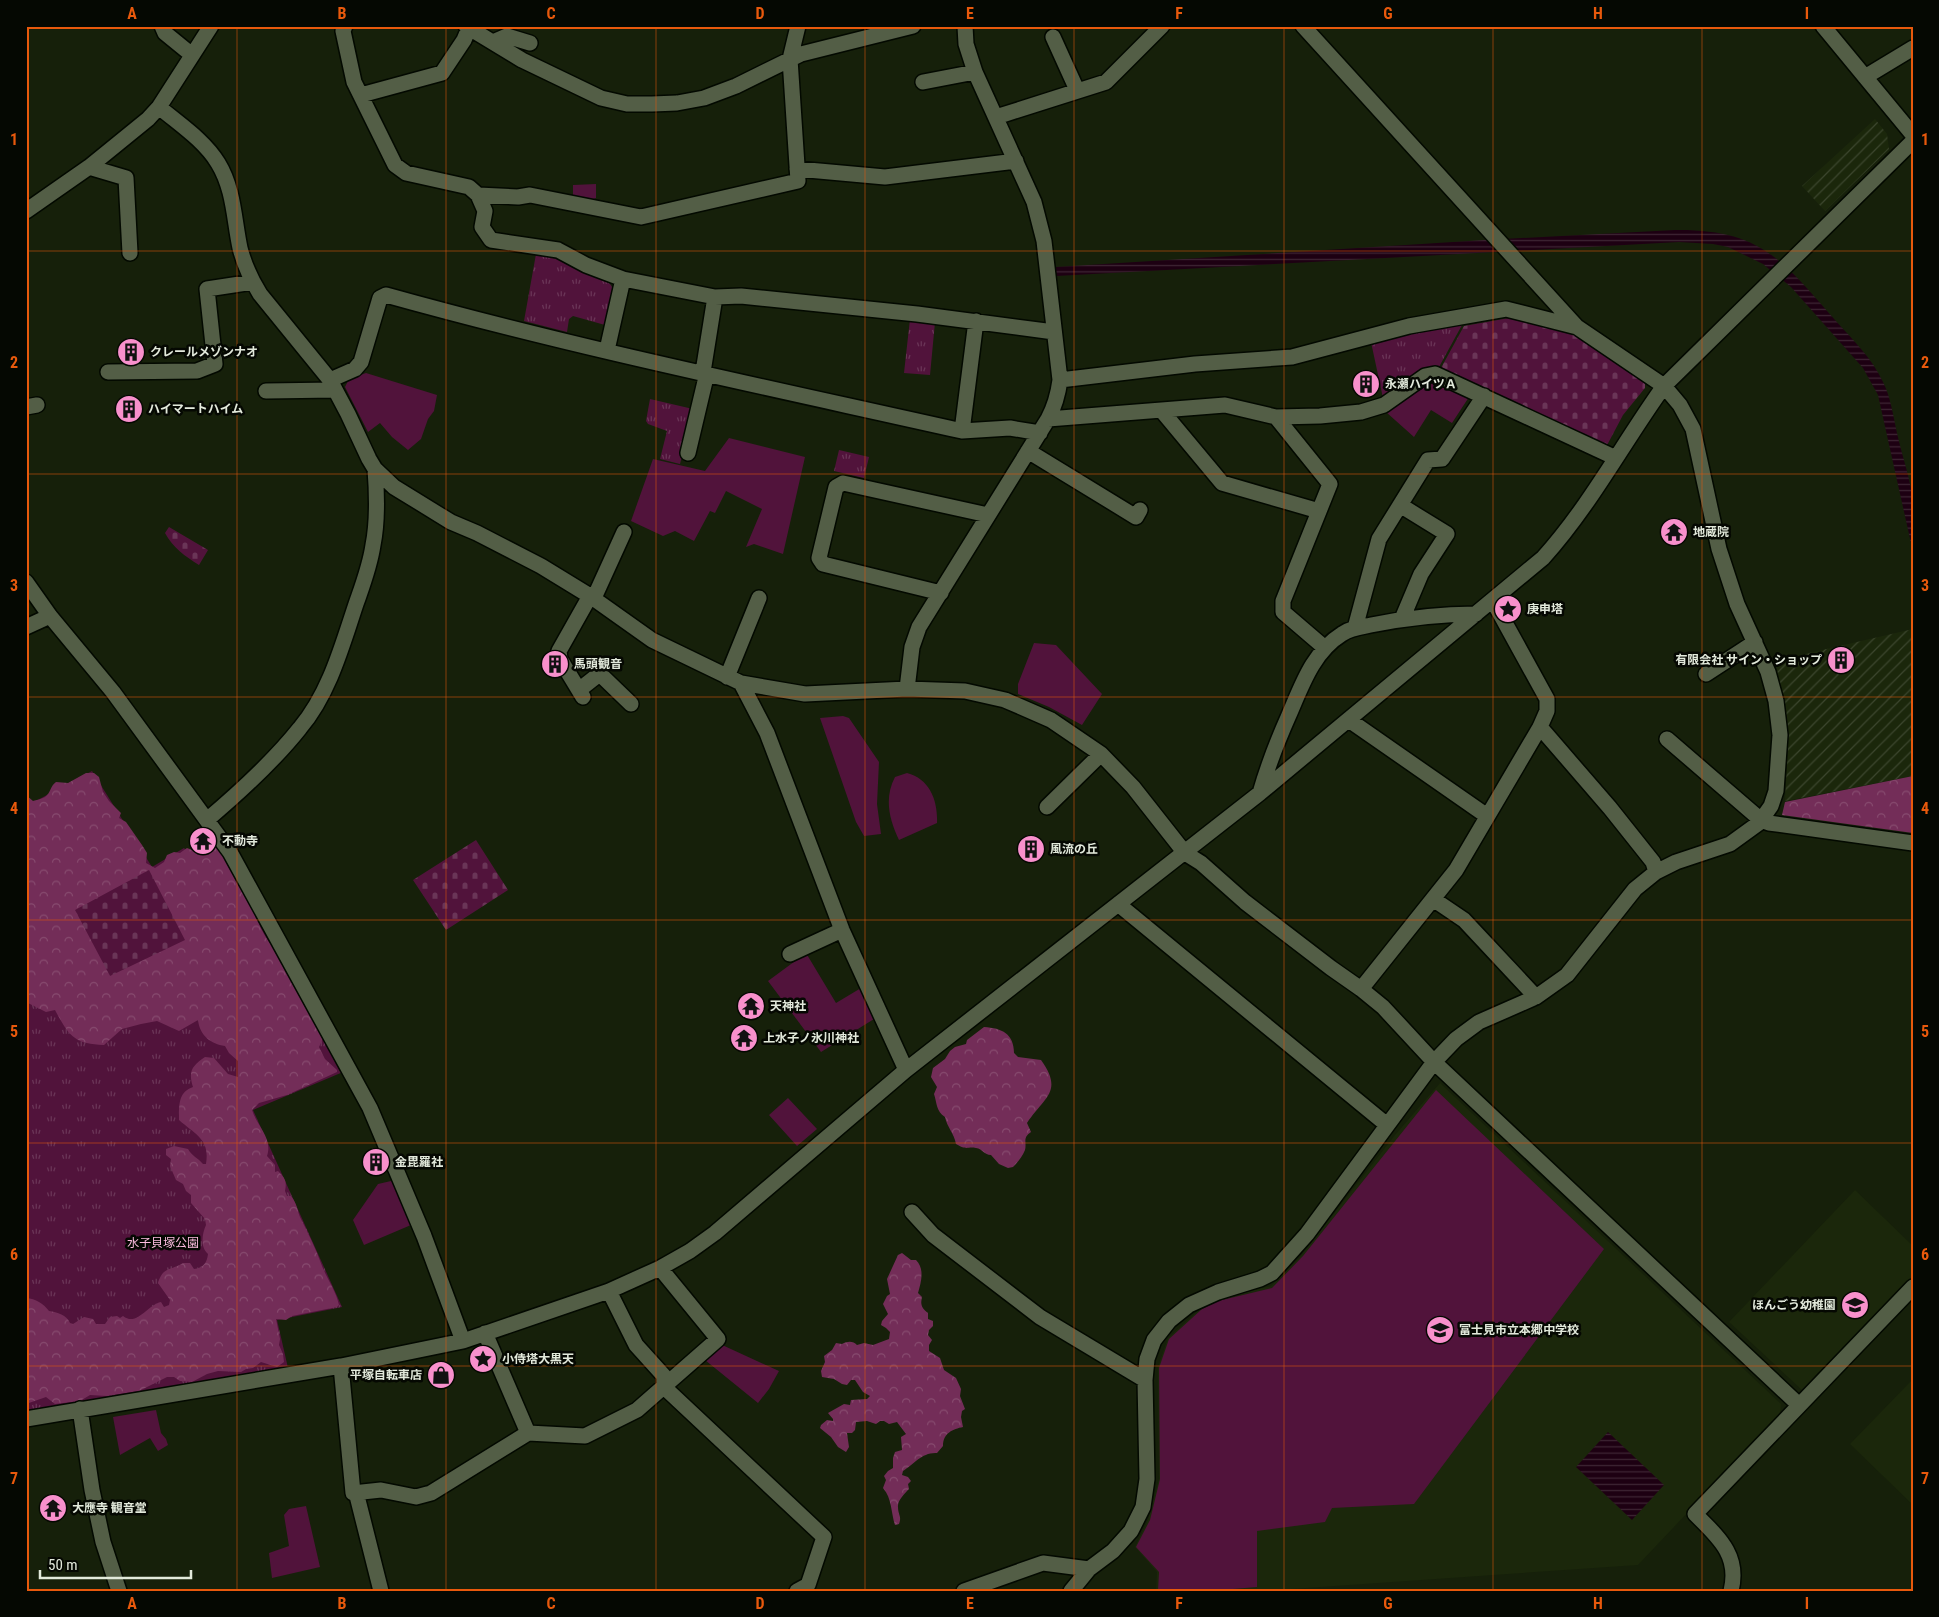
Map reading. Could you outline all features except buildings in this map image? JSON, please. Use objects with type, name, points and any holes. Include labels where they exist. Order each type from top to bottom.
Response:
[{"type":"street","points":[[162,26],[165,33],[192,56]]},
{"type":"street","points":[[26,211],[90,167],[148,119],[159,107],[211,26]]},
{"type":"street","points":[[345,26],[343,31],[354,82],[395,165],[406,173],[469,187],[478,195],[485,210],[482,228],[491,240],[558,250],[586,265],[623,279],[715,297],[741,296],[976,321],[1054,332]]},
{"type":"street","points":[[478,195],[518,197],[530,195],[641,217],[798,181],[790,59],[798,26]]},
{"type":"street","points":[[361,95],[442,73],[464,40],[468,27],[492,36],[522,60],[561,80],[601,98],[628,104],[677,103],[704,98],[736,86],[801,54],[913,26]]},
{"type":"street","points":[[907,689],[912,647],[919,627],[1040,433],[1056,404],[1060,380],[1044,241],[1034,202],[975,72],[966,44],[965,26]]},
{"type":"street","points":[[996,117],[1106,82],[1162,26]]},
{"type":"street","points":[[1071,1591],[1089,1569],[1113,1551],[1131,1531],[1143,1507],[1146,1480],[1147,1359],[1154,1340],[1168,1321],[1189,1305],[1218,1292],[1260,1279],[1272,1273],[1307,1234],[1434,1062],[1456,1039],[1479,1022],[1536,998],[1566,975],[1635,889],[1656,872],[1676,862],[1730,844],[1761,820],[1771,806],[1776,791],[1780,735],[1776,702],[1770,679],[1737,604],[1719,549],[1693,429],[1680,405],[1664,386],[1577,326],[1302,26]]},
{"type":"street","points":[[1823,26],[1913,134]]},
{"type":"street","points":[[492,36],[507,36],[530,43]]},
{"type":"street","points":[[1054,37],[1077,90]]},
{"type":"street","points":[[1864,76],[1913,48]]},
{"type":"street","points":[[923,82],[975,72]]},
{"type":"street","points":[[159,107],[194,136],[217,162],[225,177],[235,212],[241,250],[253,282],[260,294],[332,385],[375,469],[394,486],[451,522],[477,533],[541,566],[592,597],[652,640],[734,680],[805,694],[907,689],[965,691],[1005,700],[1051,720],[1101,754],[1133,787],[1185,853],[1201,863],[1252,908],[1383,1007],[1434,1062],[1799,1405]]},
{"type":"street","points":[[26,1419],[341,1366],[463,1341],[608,1292],[660,1268],[690,1251],[715,1233],[906,1070],[1260,793],[1543,558],[1586,506],[1664,386],[1913,141]]},
{"type":"street","points":[[797,169],[885,177],[1016,161]]},
{"type":"street","points":[[90,167],[126,178],[130,252]]},
{"type":"street","points":[[607,350],[623,279]]},
{"type":"street","points":[[108,372],[198,371],[215,364],[207,289],[253,282]]},
{"type":"street","points":[[266,391],[332,385],[355,369],[361,362],[380,298],[386,295],[445,312],[705,373],[962,430],[1010,428],[1040,433]]},
{"type":"street","points":[[688,453],[705,373],[715,297]]},
{"type":"street","points":[[1060,380],[1195,364],[1292,357],[1409,326],[1506,310],[1577,326]]},
{"type":"street","points":[[962,430],[976,321]]},
{"type":"street","points":[[1048,418],[1225,405],[1276,417],[1320,416],[1362,412],[1384,406],[1425,376],[1436,374],[1616,458]]},
{"type":"street","points":[[1355,628],[1379,539],[1428,460],[1442,459],[1484,396]]},
{"type":"street","points":[[1162,411],[1222,483],[1319,511]]},
{"type":"street","points":[[1276,417],[1330,484],[1283,601],[1283,612],[1325,648]]},
{"type":"street","points":[[1028,451],[1136,517],[1140,510]]},
{"type":"street","points":[[208,819],[253,780],[301,728],[323,692],[347,635],[374,545],[376,520],[375,469]]},
{"type":"street","points":[[941,592],[823,564],[819,558],[836,486],[843,483],[988,515]]},
{"type":"street","points":[[1400,505],[1447,534],[1421,574],[1402,619]]},
{"type":"street","points":[[624,532],[592,597],[560,651],[560,659],[581,694],[598,675],[602,676],[631,704]]},
{"type":"street","points":[[26,582],[50,616],[113,692],[208,819],[230,852],[370,1108],[420,1227],[463,1341]]},
{"type":"street","points":[[759,598],[734,680],[767,733],[842,930],[906,1070]]},
{"type":"street","points":[[1361,989],[1456,870],[1540,728],[1547,711],[1548,700],[1493,601]]},
{"type":"street","points":[[1260,793],[1270,756],[1305,675],[1325,648],[1342,633],[1355,628],[1402,619],[1443,614],[1476,614]]},
{"type":"street","points":[[26,627],[50,616]]},
{"type":"street","points":[[1706,674],[1755,642]]},
{"type":"street","points":[[1349,720],[1487,816]]},
{"type":"street","points":[[1540,728],[1610,808],[1653,862],[1656,872]]},
{"type":"street","points":[[1667,739],[1761,820],[1770,823],[1913,843]]},
{"type":"street","points":[[1047,807],[1101,754]]},
{"type":"street","points":[[1433,899],[1464,920],[1536,998]]},
{"type":"street","points":[[1118,904],[1387,1125]]},
{"type":"street","points":[[790,954],[842,930]]},
{"type":"street","points":[[912,1212],[933,1235],[1040,1317],[1146,1380]]},
{"type":"street","points":[[341,1366],[353,1493],[381,1490],[416,1496],[431,1493],[528,1432],[585,1436],[637,1410],[718,1339],[660,1268]]},
{"type":"street","points":[[1731,1591],[1734,1580],[1732,1562],[1726,1548],[1695,1514],[1913,1287]]},
{"type":"street","points":[[608,1292],[636,1345],[664,1376],[664,1387],[824,1537],[808,1585],[797,1591]]},
{"type":"street","points":[[485,1333],[528,1432]]},
{"type":"street","points":[[80,1409],[103,1542],[119,1591]]},
{"type":"street","points":[[356,1492],[381,1591]]},
{"type":"street","points":[[964,1591],[1043,1563],[1089,1569]]},
{"type":"shaded area","points":[[1875,119],[1887,134],[1889,149],[1825,211],[1802,186]]},
{"type":"shaded area","points":[[1675,230],[1704,231],[1729,235],[1749,242],[1767,252],[1800,280],[1867,357],[1883,382],[1892,407],[1912,494],[1913,552],[1878,395],[1863,368],[1791,287],[1763,264],[1728,247],[1679,242],[1056,276],[1056,267]]},
{"type":"shaded area","name":"有限会社 サイン・ショップ","points":[[1913,629],[1912,776],[1785,801],[1788,748],[1787,721],[1775,661]]},
{"type":"shaded area","name":"富士見市立本郷中学校","points":[[1440,1083],[1781,1404],[1780,1415],[1638,1565],[1261,1591],[1156,1591],[1157,1572],[1135,1547],[1148,1520],[1159,1479],[1158,1367],[1168,1338],[1201,1308],[1217,1299],[1271,1286],[1300,1257],[1395,1135]]},
{"type":"shaded area","points":[[1855,1190],[1913,1246],[1913,1276],[1803,1391],[1729,1322]]},
{"type":"shaded area","points":[[1913,1379],[1913,1505],[1850,1444]]},
{"type":"shaded area","points":[[1608,1432],[1664,1485],[1632,1520],[1576,1467]]},
{"type":"green space","points":[[596,184],[596,198],[589,201],[573,198],[573,185]]},
{"type":"green space","points":[[536,254],[569,262],[587,274],[608,281],[614,290],[605,325],[573,316],[569,319],[567,332],[524,321]]},
{"type":"green space","points":[[1509,318],[1575,334],[1645,381],[1645,388],[1623,415],[1605,449],[1441,368],[1464,326]]},
{"type":"green space","points":[[910,319],[935,322],[930,375],[904,373]]},
{"type":"green space","points":[[1448,325],[1462,325],[1439,367],[1424,370],[1383,398],[1371,342]]},
{"type":"green space","points":[[366,373],[437,395],[434,411],[428,419],[421,439],[408,450],[392,437],[380,423],[368,432],[345,387],[349,379]]},
{"type":"green space","points":[[1437,381],[1469,397],[1452,423],[1431,410],[1414,437],[1386,412],[1427,382]]},
{"type":"green space","points":[[650,399],[693,409],[680,464],[660,459],[667,431],[648,424],[646,421]]},
{"type":"green space","points":[[729,438],[805,457],[783,554],[754,544],[746,547],[762,509],[726,491],[715,513],[710,511],[694,541],[675,531],[663,536],[631,521],[653,459],[705,471]]},
{"type":"green space","points":[[839,450],[869,457],[864,478],[834,471]]},
{"type":"green space","points":[[169,527],[208,550],[199,565],[184,555],[172,543],[165,533]]},
{"type":"green space","points":[[1034,643],[1056,645],[1102,694],[1082,725],[1049,707],[1018,694],[1018,684]]},
{"type":"green space","points":[[843,716],[849,718],[879,762],[877,804],[881,834],[864,836],[856,822],[820,718]]},
{"type":"green space","name":"水子貝塚公園","points":[[92,771],[152,867],[184,848],[191,856],[215,842],[343,1072],[253,1110],[342,1307],[277,1320],[288,1368],[26,1411],[26,794],[32,803]]},
{"type":"green space","name":"水子貝塚公園","points":[[86,773],[94,773],[99,777],[103,792],[121,813],[119,818],[126,822],[147,853],[146,863],[155,868],[164,862],[167,855],[174,852],[180,853],[187,848],[202,854],[218,842],[254,905],[256,917],[262,931],[270,944],[279,951],[297,983],[299,994],[312,1011],[313,1019],[323,1038],[319,1047],[325,1059],[337,1072],[287,1095],[259,1103],[252,1110],[268,1143],[267,1156],[275,1165],[275,1172],[278,1171],[285,1180],[287,1196],[291,1196],[295,1202],[339,1305],[292,1316],[286,1320],[276,1319],[280,1339],[279,1345],[284,1362],[277,1367],[261,1362],[253,1368],[241,1372],[218,1371],[207,1374],[192,1382],[167,1377],[139,1391],[107,1396],[90,1395],[80,1401],[55,1404],[46,1397],[26,1404],[26,1298],[39,1302],[49,1311],[61,1314],[73,1324],[84,1317],[93,1319],[96,1324],[105,1324],[110,1317],[117,1316],[133,1319],[161,1302],[164,1307],[169,1305],[170,1300],[158,1283],[165,1271],[183,1263],[190,1263],[194,1269],[206,1262],[208,1254],[205,1251],[202,1240],[206,1225],[205,1219],[191,1203],[191,1195],[186,1191],[183,1184],[176,1180],[170,1166],[171,1159],[166,1155],[166,1149],[174,1146],[188,1149],[203,1164],[206,1164],[207,1156],[204,1143],[179,1120],[180,1100],[184,1092],[193,1087],[191,1073],[197,1063],[205,1057],[214,1058],[228,1074],[238,1077],[238,1061],[229,1053],[225,1046],[211,1041],[204,1035],[198,1020],[179,1031],[157,1021],[141,1024],[122,1029],[104,1045],[94,1044],[86,1043],[74,1037],[64,1026],[55,1010],[46,1012],[26,1002],[26,795],[33,801],[42,798],[47,795],[56,782],[68,783]]},
{"type":"green space","points":[[907,773],[922,780],[931,792],[936,807],[937,823],[899,840],[890,816],[889,801],[895,777]]},
{"type":"green space","points":[[1913,776],[1913,833],[1782,815],[1785,802]]},
{"type":"green space","points":[[476,840],[508,890],[446,930],[413,880]]},
{"type":"green space","points":[[149,870],[185,940],[110,976],[75,910]]},
{"type":"green space","points":[[806,953],[836,1003],[861,988],[874,1019],[821,1052],[768,981]]},
{"type":"green space","points":[[984,1027],[1006,1033],[1012,1041],[1014,1053],[1018,1057],[1041,1060],[1051,1080],[1049,1094],[1027,1123],[1031,1132],[1026,1138],[1024,1153],[1013,1167],[1008,1168],[999,1164],[991,1155],[978,1149],[965,1148],[956,1144],[945,1117],[937,1107],[934,1094],[937,1087],[931,1077],[933,1068],[945,1059],[950,1051],[955,1047],[966,1044],[967,1040]]},
{"type":"green space","points":[[1436,1090],[1604,1249],[1414,1504],[1332,1508],[1325,1522],[1257,1531],[1257,1587],[1209,1591],[1158,1591],[1159,1572],[1136,1547],[1150,1520],[1160,1479],[1159,1368],[1169,1339],[1202,1309],[1218,1301],[1272,1288],[1303,1256]]},
{"type":"green space","points":[[788,1098],[817,1129],[797,1146],[769,1115]]},
{"type":"green space","points":[[391,1181],[397,1183],[411,1225],[364,1245],[353,1220],[378,1184]]},
{"type":"green space","points":[[902,1253],[911,1260],[916,1260],[921,1267],[918,1293],[922,1297],[921,1304],[928,1313],[928,1319],[933,1321],[933,1326],[929,1330],[928,1335],[932,1340],[929,1345],[929,1351],[940,1358],[944,1370],[956,1378],[961,1389],[960,1396],[965,1409],[962,1411],[961,1417],[963,1427],[952,1430],[947,1435],[943,1446],[937,1453],[923,1456],[903,1471],[902,1475],[908,1477],[911,1481],[908,1484],[909,1489],[899,1502],[900,1521],[899,1524],[895,1525],[890,1501],[883,1488],[886,1480],[884,1476],[893,1468],[895,1452],[902,1450],[901,1437],[906,1434],[897,1422],[889,1424],[880,1421],[876,1424],[867,1421],[856,1422],[855,1430],[852,1433],[847,1433],[849,1447],[846,1452],[838,1447],[831,1437],[820,1428],[827,1420],[833,1421],[828,1413],[844,1404],[850,1405],[851,1400],[867,1399],[870,1396],[863,1392],[855,1380],[851,1380],[847,1385],[842,1384],[834,1379],[822,1377],[821,1371],[825,1362],[824,1356],[832,1350],[836,1343],[850,1342],[857,1345],[864,1343],[873,1345],[889,1339],[890,1332],[881,1325],[888,1314],[883,1304],[890,1294],[887,1279],[898,1255]]},
{"type":"green space","points":[[720,1344],[779,1371],[769,1389],[758,1403],[705,1360]]},
{"type":"green space","points":[[156,1410],[161,1433],[168,1445],[158,1451],[150,1438],[120,1455],[113,1417]]},
{"type":"green space","points":[[306,1506],[320,1567],[272,1578],[269,1553],[289,1546],[284,1515],[289,1509]]},
{"type":"place","name":"クレールメゾンナオ","points":[[131,352]]},
{"type":"place","name":"永瀬ハイツＡ","points":[[1366,384]]},
{"type":"place","name":"ハイマートハイム","points":[[129,409]]},
{"type":"place","name":"地蔵院","points":[[1674,532]]},
{"type":"place","name":"庚申塔","points":[[1508,609]]},
{"type":"place","name":"有限会社 サイン・ショップ","points":[[1841,660]]},
{"type":"place","name":"馬頭観音","points":[[555,664]]},
{"type":"place","name":"不動寺","points":[[203,841]]},
{"type":"place","name":"風流の丘","points":[[1031,849]]},
{"type":"place","name":"天神社","points":[[751,1006]]},
{"type":"place","name":"上水子ノ氷川神社","points":[[744,1038]]},
{"type":"place","name":"金毘羅社","points":[[376,1162]]},
{"type":"place","name":"ほんごう幼稚園","points":[[1855,1305]]},
{"type":"place","name":"富士見市立本郷中学校","points":[[1440,1330]]},
{"type":"place","name":"小侍塔大黒天","points":[[483,1359]]},
{"type":"place","name":"平塚自転車店","points":[[441,1375]]},
{"type":"place","name":"大應寺 観音堂","points":[[53,1508]]}]
